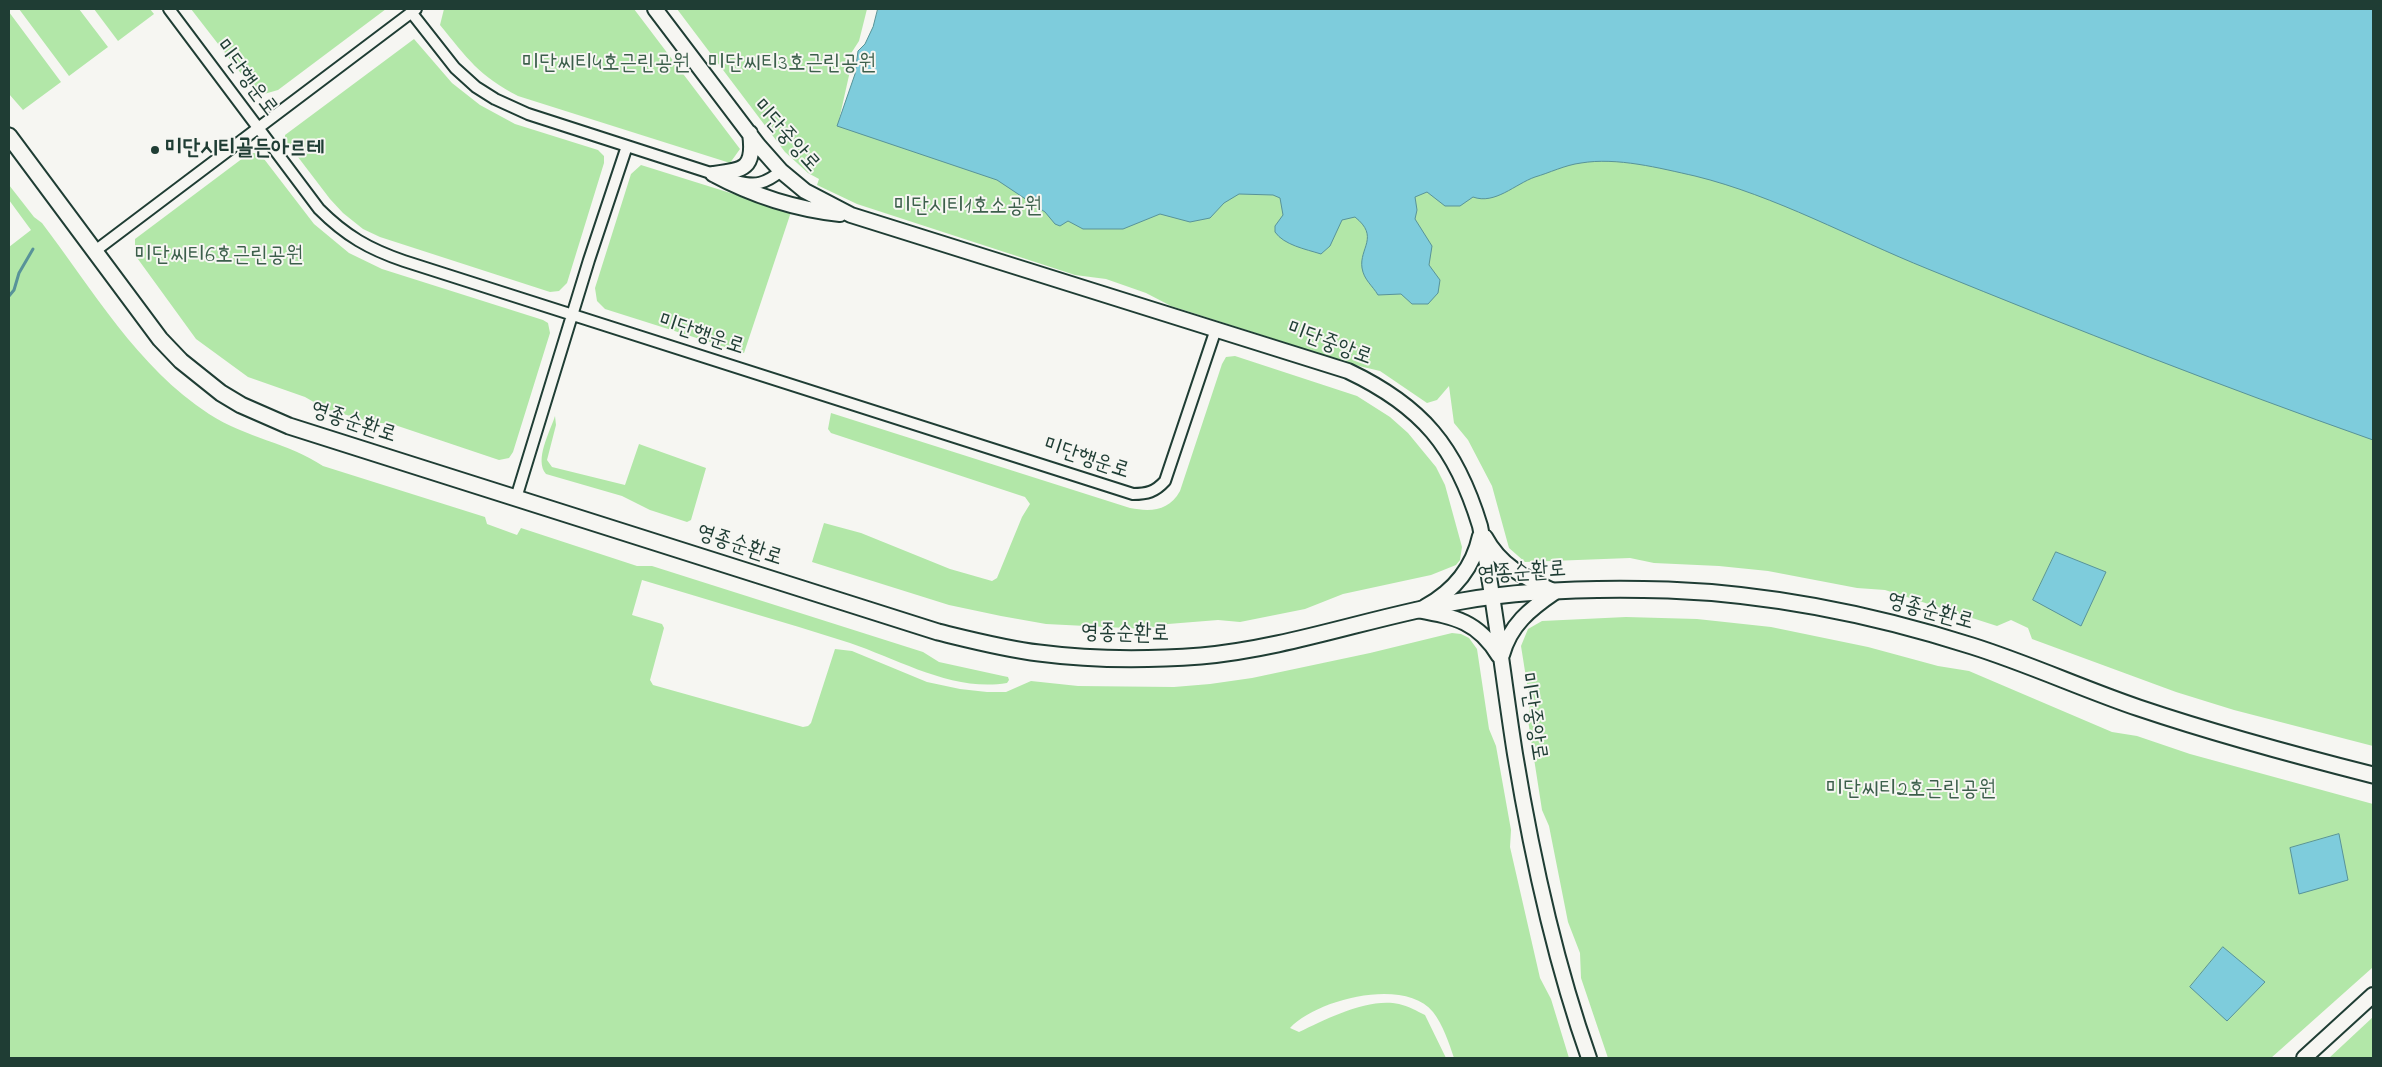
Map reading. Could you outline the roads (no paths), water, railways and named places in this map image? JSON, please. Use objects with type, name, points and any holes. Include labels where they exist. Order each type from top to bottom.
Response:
[{"type":"main road","name":"영종순환로","points":[[9,136],[160,339],[203,380],[241,405],[289,426],[938,632],[1040,654],[1143,658],[1202,656],[1260,648],[1418,610],[1492,596],[1628,590],[1713,593],[1783,602],[1872,619],[1971,646],[2083,689],[2218,734],[2291,755],[2373,775]]},
{"type":"street","name":"미단행운로","points":[[169,9],[319,209],[338,227],[360,243],[404,261],[1132,494],[1148,494],[1158,489],[1165,480],[1216,329]]},
{"type":"street","name":"미단중앙로","points":[[655,9],[781,171],[805,191],[851,215],[1348,371],[1372,382],[1399,400],[1441,440],[1457,466],[1470,494],[1481,531],[1515,754],[1536,870],[1552,937],[1589,1058]]},
{"type":"street","points":[[95,251],[414,11],[455,68],[476,87],[528,114],[713,174],[754,184],[768,181],[781,171]]},
{"type":"street","points":[[713,174],[738,171],[747,164],[751,156],[750,133]]},
{"type":"street","points":[[516,498],[572,314],[627,146]]},
{"type":"street","points":[[713,174],[743,190],[809,210],[851,215]]},
{"type":"street","points":[[1481,531],[1504,564],[1528,579],[1556,592]]},
{"type":"street","points":[[1418,610],[1436,601],[1471,566],[1481,531]]},
{"type":"street","points":[[1501,658],[1509,635],[1519,621],[1533,607],[1556,592]]},
{"type":"street","points":[[1418,610],[1459,619],[1468,623],[1486,638],[1501,658]]},
{"type":"street","points":[[2304,1058],[2373,995]]},
{"type":"water","points":[[878,9],[2373,9],[2373,440],[2038,314],[1755,195],[1695,176],[1638,164],[1609,161],[1575,164],[1527,180],[1497,196],[1481,199],[1473,197],[1460,206],[1445,206],[1427,192],[1415,197],[1417,210],[1415,219],[1432,246],[1429,265],[1440,280],[1438,293],[1428,304],[1412,304],[1401,294],[1378,295],[1363,272],[1362,261],[1367,237],[1362,224],[1355,217],[1342,220],[1330,246],[1321,254],[1295,246],[1284,240],[1275,232],[1275,226],[1283,215],[1280,198],[1273,195],[1239,194],[1224,203],[1210,218],[1190,222],[1160,214],[1123,229],[1083,229],[1068,221],[1060,226],[1055,224],[1045,212],[997,180],[837,126],[855,74],[858,51],[865,44],[873,27]]},
{"type":"water","points":[[2056,552],[2106,572],[2081,626],[2033,600]]},
{"type":"water","points":[[2339,834],[2348,880],[2299,894],[2290,848]]},
{"type":"water","points":[[2223,947],[2265,982],[2227,1021],[2190,987]]},
{"type":"waterway","points":[[9,296],[14,290],[19,273],[33,249]]},
{"type":"place","name":"미단시티골든아르테","points":[[155,150]]},
{"type":"park label","name":"미단씨티4호근린공원","points":[[606,65]]},
{"type":"park label","name":"미단씨티3호근린공원","points":[[792,65]]},
{"type":"park label","name":"미단시티1호소공원","points":[[968,208]]},
{"type":"park label","name":"미단씨티6호근린공원","points":[[219,257]]},
{"type":"park label","name":"미단씨티2호근린공원","points":[[1911,791]]}]
